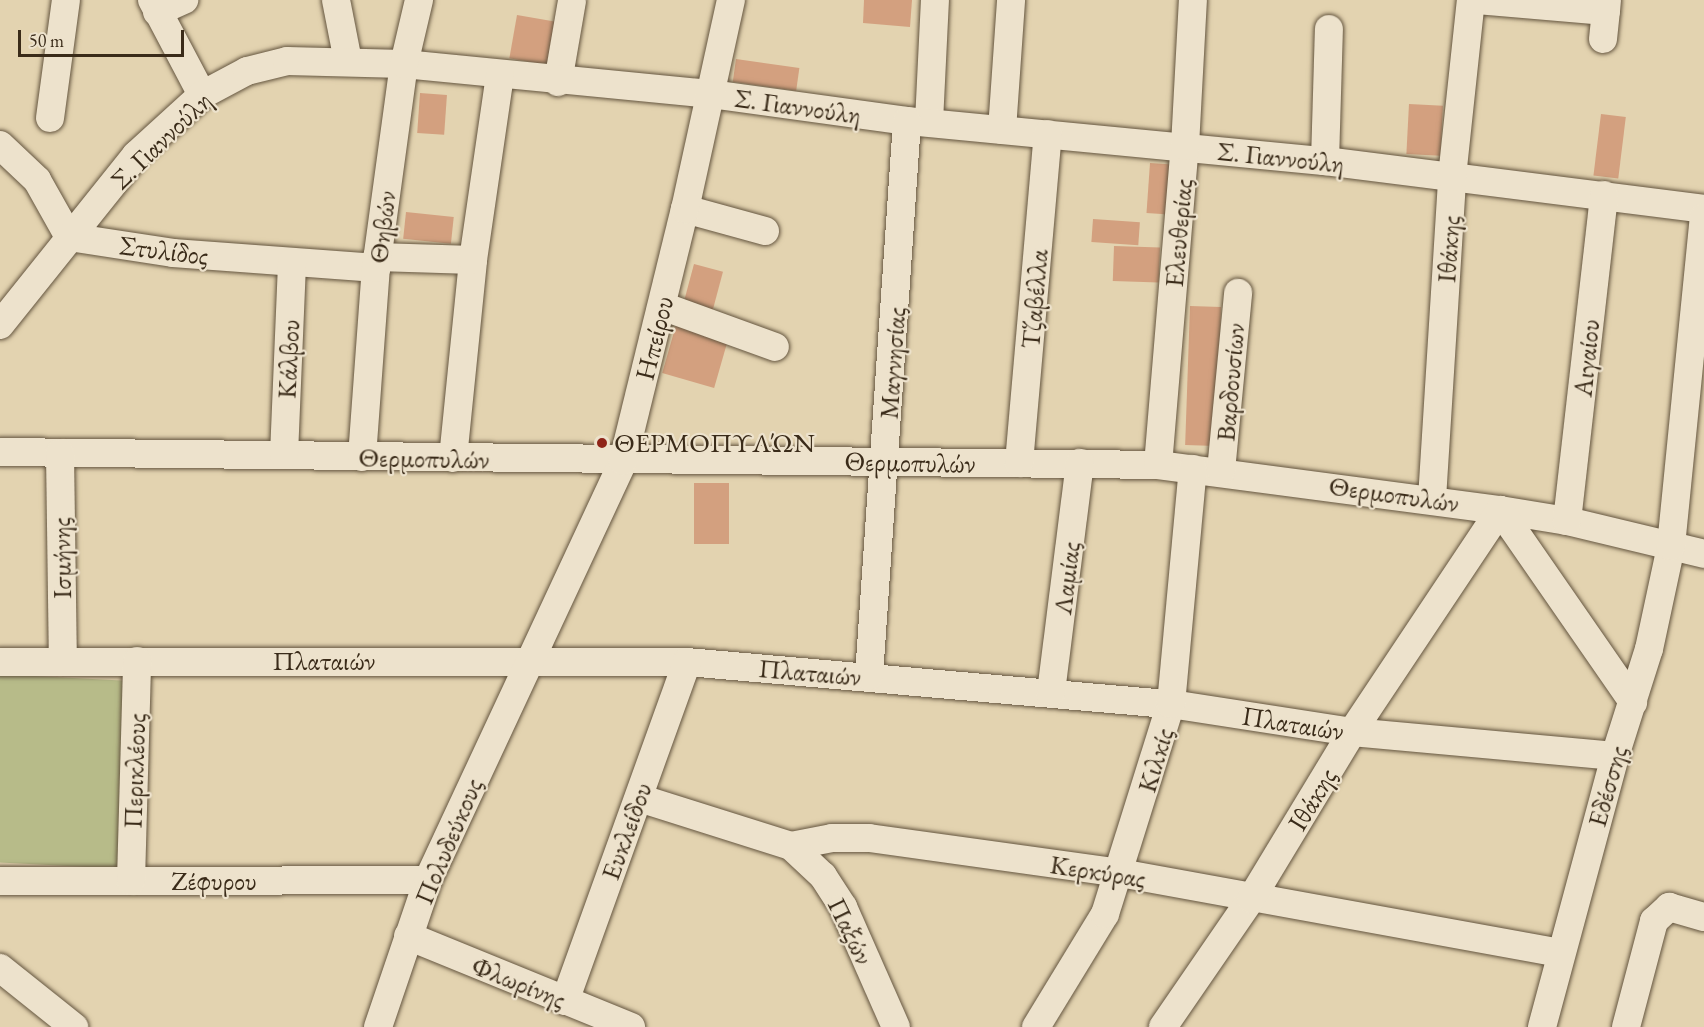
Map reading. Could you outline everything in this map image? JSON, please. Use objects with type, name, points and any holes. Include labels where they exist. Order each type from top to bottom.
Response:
[{"type":"street","points":[[50,118],[66,0]]},
{"type":"street","points":[[184,0],[155,6],[202,94]]},
{"type":"street","points":[[336,0],[348,61]]},
{"type":"street","name":"Θηβών","points":[[362,456],[377,263],[404,64],[419,0]]},
{"type":"street","name":"Ηπείρου","points":[[529,660],[623,461],[685,209],[730,0]]},
{"type":"street","name":"Μαγνησίας","points":[[869,676],[886,461],[918,121],[935,0]]},
{"type":"street","points":[[1002,130],[1011,0]]},
{"type":"street","name":"Ελευθερίας","points":[[1158,465],[1185,146],[1193,0]]},
{"type":"street","name":"Ιθάκης","points":[[1432,499],[1452,177],[1471,0]]},
{"type":"street","points":[[1477,0],[1607,5],[1603,39]]},
{"type":"street","points":[[558,82],[572,1]]},
{"type":"street","points":[[1325,161],[1329,29]]},
{"type":"street","name":"Σ. Γιαννούλη","points":[[0,325],[136,155],[202,94],[247,71],[287,61],[404,64],[558,82],[711,94],[918,121],[1325,161],[1704,209]]},
{"type":"street","points":[[453,458],[473,260],[500,75]]},
{"type":"street","name":"Τζαβέλλα","points":[[1019,463],[1048,134]]},
{"type":"street","points":[[0,145],[37,180],[69,237]]},
{"type":"street","name":"Αιγαίου","points":[[1567,521],[1604,195]]},
{"type":"street","points":[[685,209],[765,231]]},
{"type":"street","name":"Εδέσσης","points":[[1542,1027],[1616,756],[1649,649],[1671,546],[1704,218]]},
{"type":"street","name":"Στυλίδος","points":[[69,237],[173,253],[292,262],[377,263],[473,260]]},
{"type":"street","name":"Κάλβου","points":[[284,455],[292,262]]},
{"type":"street","name":"Βαρδουσίων","points":[[1221,471],[1238,293]]},
{"type":"street","points":[[662,306],[776,347]]},
{"type":"street","name":"Θερμοπυλών","points":[[0,452],[623,461],[886,461],[1158,465],[1221,471],[1500,510],[1567,521],[1704,554]]},
{"type":"street","name":"Ισμήνης","points":[[60,453],[63,662]]},
{"type":"street","name":"Λαμίας","points":[[1052,692],[1080,464]]},
{"type":"street","name":"Κιλκίς","points":[[1036,1027],[1105,914],[1120,873],[1172,704],[1193,469]]},
{"type":"street","points":[[1500,510],[1633,702]]},
{"type":"street","name":"Ιθάκης","points":[[1163,1027],[1251,899],[1352,732],[1500,510]]},
{"type":"street","name":"Πλαταιών","points":[[0,662],[529,660],[687,662],[1172,704],[1352,732],[1616,756]]},
{"type":"street","name":"Πολυδεύκους","points":[[378,1027],[428,880],[529,660]]},
{"type":"street","name":"Περικλέους","points":[[131,881],[137,662]]},
{"type":"street","name":"Ευκλείδου","points":[[565,1001],[687,662]]},
{"type":"street","name":"Κερκύρας","points":[[639,798],[791,846],[832,838],[870,838],[1120,873],[1251,899],[1561,953]]},
{"type":"street","name":"Παξών","points":[[791,846],[823,876],[843,908],[896,1027]]},
{"type":"street","name":"Ζέφυρου","points":[[0,882],[428,880]]},
{"type":"street","points":[[1626,1027],[1654,921],[1669,907],[1691,912]]},
{"type":"street","name":"Φλωρίνης","points":[[408,936],[631,1027]]},
{"type":"street","points":[[0,968],[74,1027]]},
{"type":"green space","points":[[0,674],[131,681],[121,869],[0,862]]},
{"type":"building","points":[[864,0],[912,0],[910,27],[863,23]]},
{"type":"building","points":[[517,15],[557,22],[550,65],[509,58]]},
{"type":"building","points":[[736,59],[799,68],[796,91],[733,82]]},
{"type":"building","points":[[420,93],[447,95],[444,135],[417,133]]},
{"type":"building","points":[[1409,104],[1443,106],[1440,156],[1406,154]]},
{"type":"building","points":[[1601,114],[1626,117],[1618,179],[1593,176]]},
{"type":"building","points":[[1150,163],[1176,165],[1172,215],[1147,213]]},
{"type":"building","points":[[406,212],[454,217],[451,244],[403,239]]},
{"type":"building","points":[[1093,219],[1140,222],[1138,245],[1091,242]]},
{"type":"building","points":[[1114,246],[1160,248],[1159,283],[1113,281]]},
{"type":"building","points":[[694,264],[723,272],[711,316],[682,308]]},
{"type":"building","points":[[1190,306],[1221,307],[1216,446],[1185,445]]},
{"type":"building","points":[[676,325],[728,340],[714,388],[662,373]]},
{"type":"building","points":[[694,483],[729,483],[729,544],[694,544]]},
{"type":"place","name":"ΘΕΡΜΟΠΥΛΏΝ","points":[[602,443]]}]
